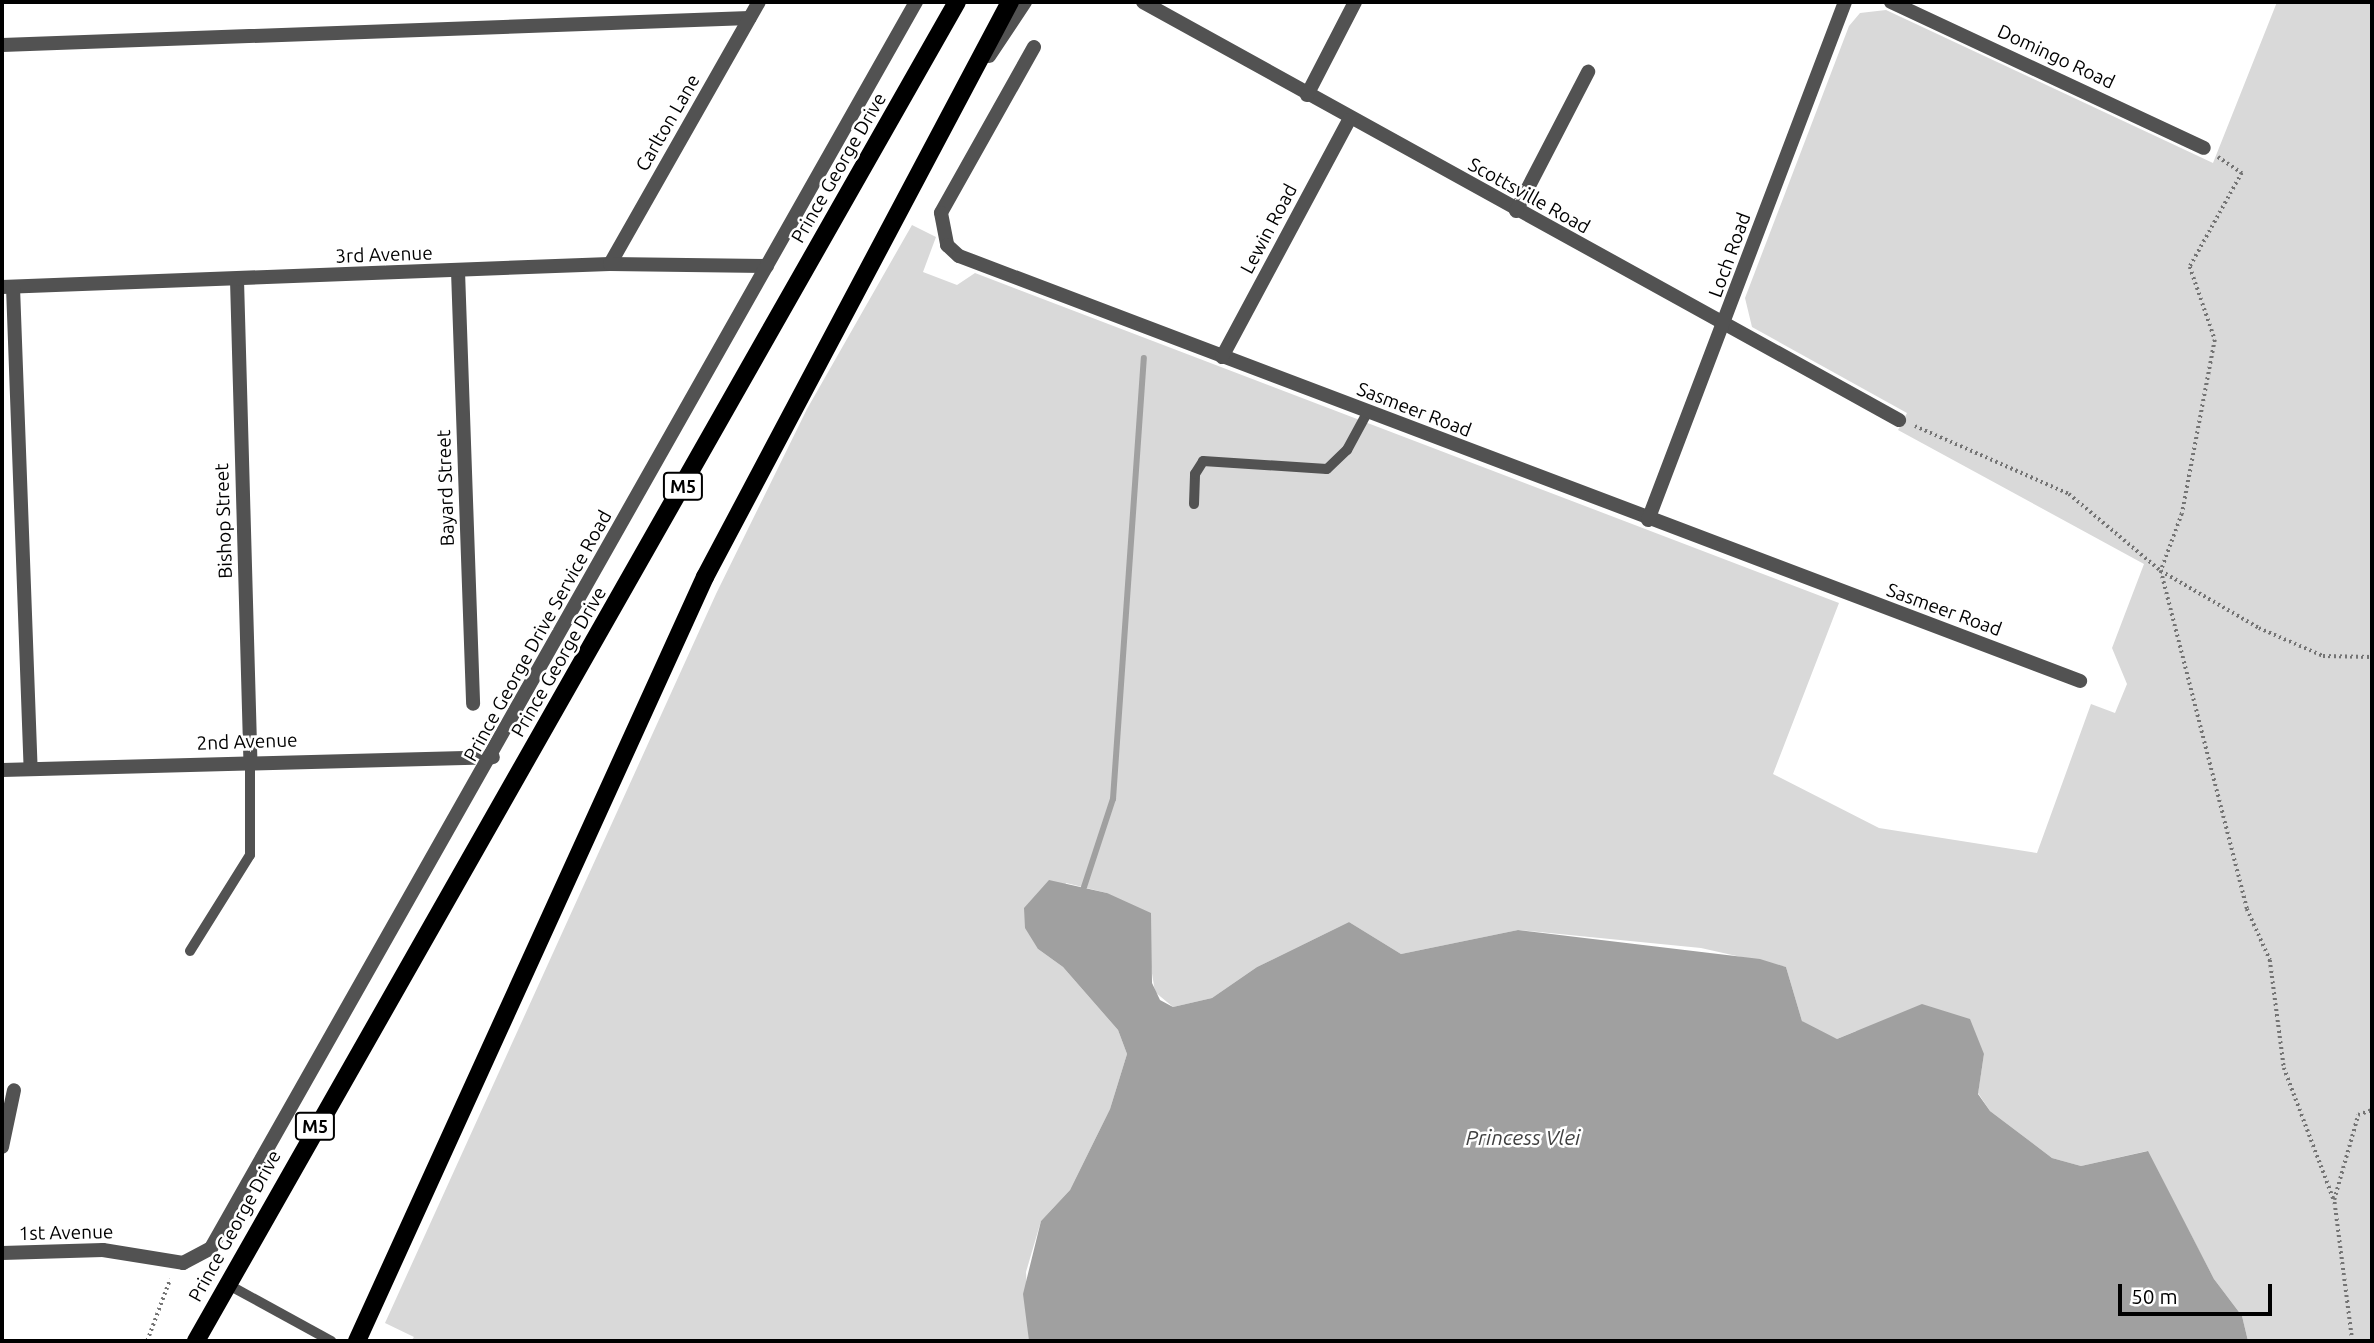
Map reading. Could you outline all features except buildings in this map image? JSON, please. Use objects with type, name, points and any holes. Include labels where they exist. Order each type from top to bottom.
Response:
[{"type":"main road","name":"Prince George Drive","points":[[196,1341],[957,2]]},
{"type":"main road","points":[[357,1341],[705,577],[1010,2]]},
{"type":"street","name":"Carlton Lane","points":[[610,264],[759,2]]},
{"type":"street","name":"Prince George Drive Service Road","points":[[172,1263],[192,1262],[211,1248],[492,757],[916,2]]},
{"type":"street","points":[[954,108],[1025,2]]},
{"type":"street","name":"Scottsville Road","points":[[1143,2],[1349,120],[1899,420]]},
{"type":"street","points":[[1307,95],[1355,2]]},
{"type":"street","name":"Loch Road","points":[[1648,520],[1725,325],[1845,2]]},
{"type":"street","name":"Domingo Road","points":[[1891,2],[2204,148]]},
{"type":"street","points":[[2,45],[750,19]]},
{"type":"street","name":"Sasmeer Road","points":[[1034,47],[944,204],[940,221],[947,245],[959,256],[1648,520],[2080,681]]},
{"type":"street","points":[[1516,211],[1588,72]]},
{"type":"street","name":"Lewin Road","points":[[1222,357],[1349,120]]},
{"type":"street","name":"3rd Avenue","points":[[7,287],[610,264],[767,266]]},
{"type":"street","name":"Bayard Street","points":[[458,271],[473,704]]},
{"type":"street","name":"Bishop Street","points":[[237,280],[250,760]]},
{"type":"street","points":[[7,287],[31,769]]},
{"type":"street","name":"2nd Avenue","points":[[2,770],[250,760],[492,757]]},
{"type":"street","points":[[2,1147],[15,1090]]},
{"type":"street","name":"1st Avenue","points":[[2,1253],[103,1250],[172,1263]]},
{"type":"lane","points":[[1194,504],[1195,474],[1203,461],[1327,469],[1347,450],[1367,413]]},
{"type":"lane","points":[[190,951],[250,855],[250,760]]},
{"type":"lane","points":[[227,1284],[331,1341]]},
{"type":"path","points":[[2204,148],[2242,173],[2190,267],[2215,340],[2182,514],[2161,571],[2247,909],[2270,960],[2284,1068],[2334,1200],[2353,1341]]},
{"type":"path","points":[[1899,420],[2069,494],[2161,571],[2259,628],[2323,656],[2372,657]]},
{"type":"path","points":[[2334,1200],[2358,1115],[2372,1110]]},
{"type":"path","points":[[147,1341],[170,1279]]},
{"type":"shaded area","points":[[2277,2],[2372,2],[2372,1341],[2248,1341],[2242,1316],[2214,1279],[2147,1151],[2081,1166],[2052,1158],[1990,1111],[1978,1093],[1984,1054],[1856,1031],[1837,1039],[1817,1034],[1802,1021],[1786,967],[1701,948],[1518,930],[1401,954],[1349,922],[1257,967],[1212,998],[1173,1007],[1155,992],[1150,961],[1107,893],[1066,883],[1038,949],[1063,967],[1118,1030],[1127,1054],[1110,1109],[1070,1190],[1041,1221],[1026,1272],[1029,1341],[411,1341],[414,1337],[385,1323],[716,594],[807,409],[912,225],[936,237],[923,272],[957,285],[975,273],[1839,603],[1773,774],[1879,828],[2037,853],[2091,704],[2115,713],[2127,684],[2112,648],[2144,564],[1898,430],[1907,413],[1752,327],[1745,298],[1849,26],[1860,13],[1886,10],[2213,163]]},
{"type":"water","name":"Princess Vlei","points":[[1049,880],[1107,893],[1151,913],[1152,983],[1160,1000],[1173,1007],[1212,998],[1257,967],[1349,922],[1401,954],[1518,930],[1760,959],[1786,967],[1802,1021],[1837,1039],[1922,1004],[1970,1019],[1984,1054],[1978,1094],[1990,1111],[2052,1158],[2081,1166],[2148,1151],[2214,1279],[2242,1316],[2248,1341],[1029,1341],[1023,1294],[1041,1221],[1070,1190],[1110,1109],[1127,1054],[1118,1030],[1063,967],[1038,949],[1025,928],[1024,908]]},
{"type":"waterway","points":[[1084,887],[1113,799],[1144,358]]}]
